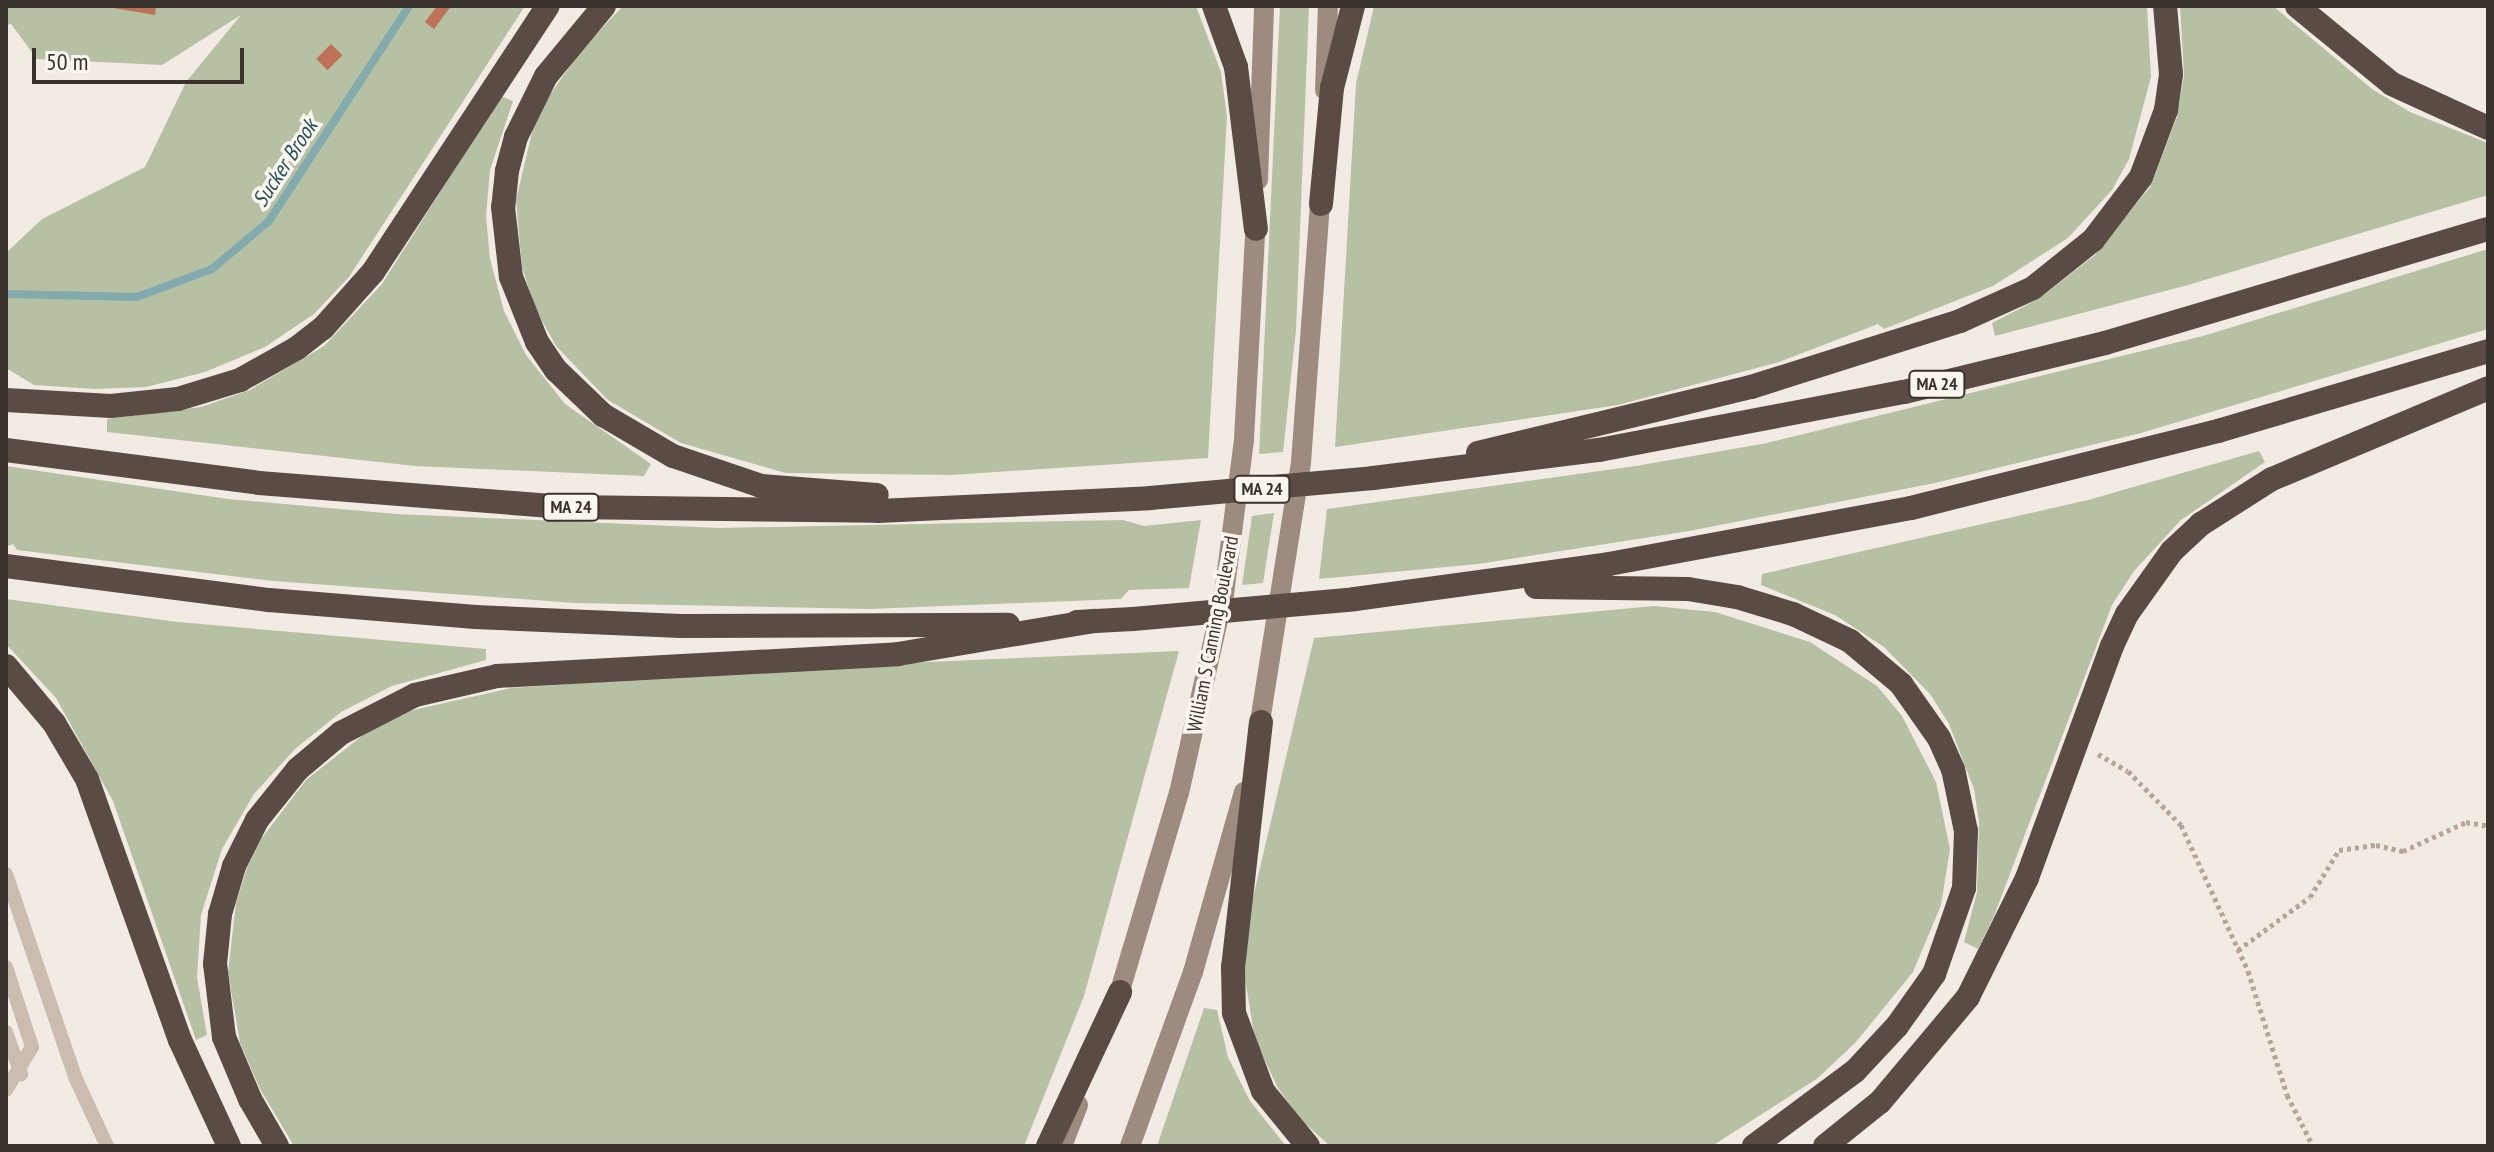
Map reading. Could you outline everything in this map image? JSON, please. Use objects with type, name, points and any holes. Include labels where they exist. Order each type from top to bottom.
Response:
[{"type":"highway","points":[[6,400],[111,406],[178,399],[240,380],[297,348],[323,328],[373,272],[548,6]]},
{"type":"highway","points":[[604,6],[567,48],[530,105],[507,171],[503,207],[509,266],[522,310],[556,370],[579,395],[651,446],[761,486],[872,495],[1145,499]]},
{"type":"highway","points":[[1214,6],[1236,67],[1256,229]]},
{"type":"highway","points":[[1321,204],[1332,88],[1353,6]]},
{"type":"highway","points":[[1384,477],[1751,387],[1960,321],[2033,288],[2093,240],[2120,210],[2146,166],[2166,110],[2171,74],[2165,6]]},
{"type":"highway","points":[[2297,6],[2392,84],[2488,128]]},
{"type":"highway","name":"MA 24","points":[[6,450],[303,488],[567,507],[878,511],[1145,499],[1384,477],[1599,450],[1904,392],[2105,343],[2488,229]]},
{"type":"highway","points":[[6,566],[299,603],[579,623],[829,627],[1133,619],[1402,594],[1677,553],[1911,508],[2218,431],[2488,351]]},
{"type":"highway","points":[[1825,1146],[1891,1091],[1968,997],[2027,878],[2127,614],[2165,560],[2201,524],[2272,479],[2488,388]]},
{"type":"highway","points":[[1402,594],[1538,587],[1688,589],[1737,597],[1793,614],[1850,641],[1901,684],[1922,710],[1953,769],[1966,831],[1964,888],[1947,947],[1916,1002],[1878,1048],[1816,1105],[1754,1146]]},
{"type":"highway","points":[[277,1146],[250,1099],[224,1037],[215,964],[220,914],[234,866],[257,820],[298,769],[341,733],[415,695],[484,678],[898,654],[1094,621]]},
{"type":"highway","points":[[6,666],[54,723],[87,779],[185,1053],[229,1146]]},
{"type":"highway","points":[[1261,722],[1233,967],[1234,1013],[1263,1091],[1308,1146]]},
{"type":"highway","points":[[1048,1146],[1120,992]]},
{"type":"main road","name":"William S Canning Boulevard","points":[[1062,1146],[1120,992],[1185,768],[1224,594],[1245,425],[1264,6]]},
{"type":"main road","points":[[1130,1146],[1197,959],[1261,722],[1304,436],[1321,204],[1328,6]]},
{"type":"lane","points":[[6,874],[68,1057],[107,1146]]},
{"type":"lane","points":[[6,967],[32,1047],[21,1074],[6,1090]]},
{"type":"lane","points":[[6,1032],[21,1074]]},
{"type":"path","points":[[2077,742],[2128,771],[2181,825],[2238,950],[2287,1095],[2313,1146]]},
{"type":"path","points":[[2238,950],[2310,897],[2339,850],[2376,845],[2403,851],[2466,822],[2488,826]]},
{"type":"green space","points":[[6,6],[525,6],[349,277],[314,314],[265,347],[205,372],[146,387],[95,389],[34,385],[6,368],[6,253],[42,219],[145,167],[186,82],[241,15],[162,65],[37,59],[11,24],[6,25]]},
{"type":"green space","points":[[623,6],[1196,6],[1221,72],[1227,117],[1208,458],[952,475],[786,473],[681,443],[608,400],[556,346],[535,308],[522,267],[516,200],[533,128],[549,96],[583,48]]},
{"type":"green space","points":[[1280,6],[1309,6],[1296,330],[1283,452],[1259,454]]},
{"type":"green space","points":[[1374,6],[2147,6],[2151,77],[2129,159],[2112,190],[2068,238],[1993,286],[1884,329],[1878,324],[1779,362],[1618,405],[1335,447],[1356,84]]},
{"type":"green space","points":[[2180,6],[2273,6],[2372,89],[2410,112],[2488,143],[2488,195],[2188,285],[1995,336],[1992,323],[2040,298],[2095,255],[2150,187],[2177,117],[2184,75]]},
{"type":"green space","points":[[501,96],[513,101],[490,170],[486,216],[490,259],[504,311],[526,355],[565,404],[651,464],[644,476],[415,466],[107,432],[107,419],[201,407],[250,390],[324,346],[382,284]]},
{"type":"green space","points":[[2488,249],[2488,329],[2141,433],[1935,483],[1689,531],[1478,564],[1319,579],[1327,509],[1636,466],[1767,443],[2203,336]]},
{"type":"green space","points":[[2259,451],[2265,462],[2181,520],[2134,571],[2112,605],[1994,916],[1978,949],[1964,942],[1977,892],[1979,822],[1974,789],[1949,724],[1930,694],[1884,647],[1835,615],[1761,585],[1762,574],[2088,500]]},
{"type":"green space","points":[[6,466],[228,499],[396,514],[718,528],[1123,520],[1144,526],[1201,520],[1189,588],[1129,590],[1121,599],[870,609],[575,603],[273,581],[17,550],[13,544],[6,547]]},
{"type":"green space","points":[[1274,513],[1263,583],[1242,585],[1252,516]]},
{"type":"green space","points":[[6,599],[178,622],[486,649],[486,660],[392,686],[341,712],[295,749],[254,794],[222,849],[201,915],[197,977],[207,1035],[196,1040],[113,801],[56,698],[6,644]]},
{"type":"green space","points":[[1653,606],[1715,612],[1810,642],[1877,686],[1902,716],[1936,782],[1950,849],[1941,905],[1913,972],[1856,1042],[1818,1078],[1712,1146],[1330,1146],[1299,1118],[1278,1088],[1255,1040],[1243,966],[1247,923],[1314,638]]},
{"type":"green space","points":[[1179,651],[1084,996],[1024,1146],[294,1146],[260,1089],[240,1043],[228,972],[236,903],[247,868],[261,839],[306,780],[372,728],[409,711],[511,688],[835,666]]},
{"type":"green space","points":[[1204,1008],[1217,1010],[1228,1057],[1250,1101],[1286,1146],[1157,1146]]},
{"type":"building","points":[[101,6],[156,6],[155,15]]},
{"type":"building","points":[[437,6],[451,6],[434,29],[425,22]]},
{"type":"building","points":[[331,44],[342,55],[327,70],[316,59]]},
{"type":"waterway","name":"Sucker Brook","points":[[6,294],[137,297],[212,269],[269,221],[409,6]]}]
